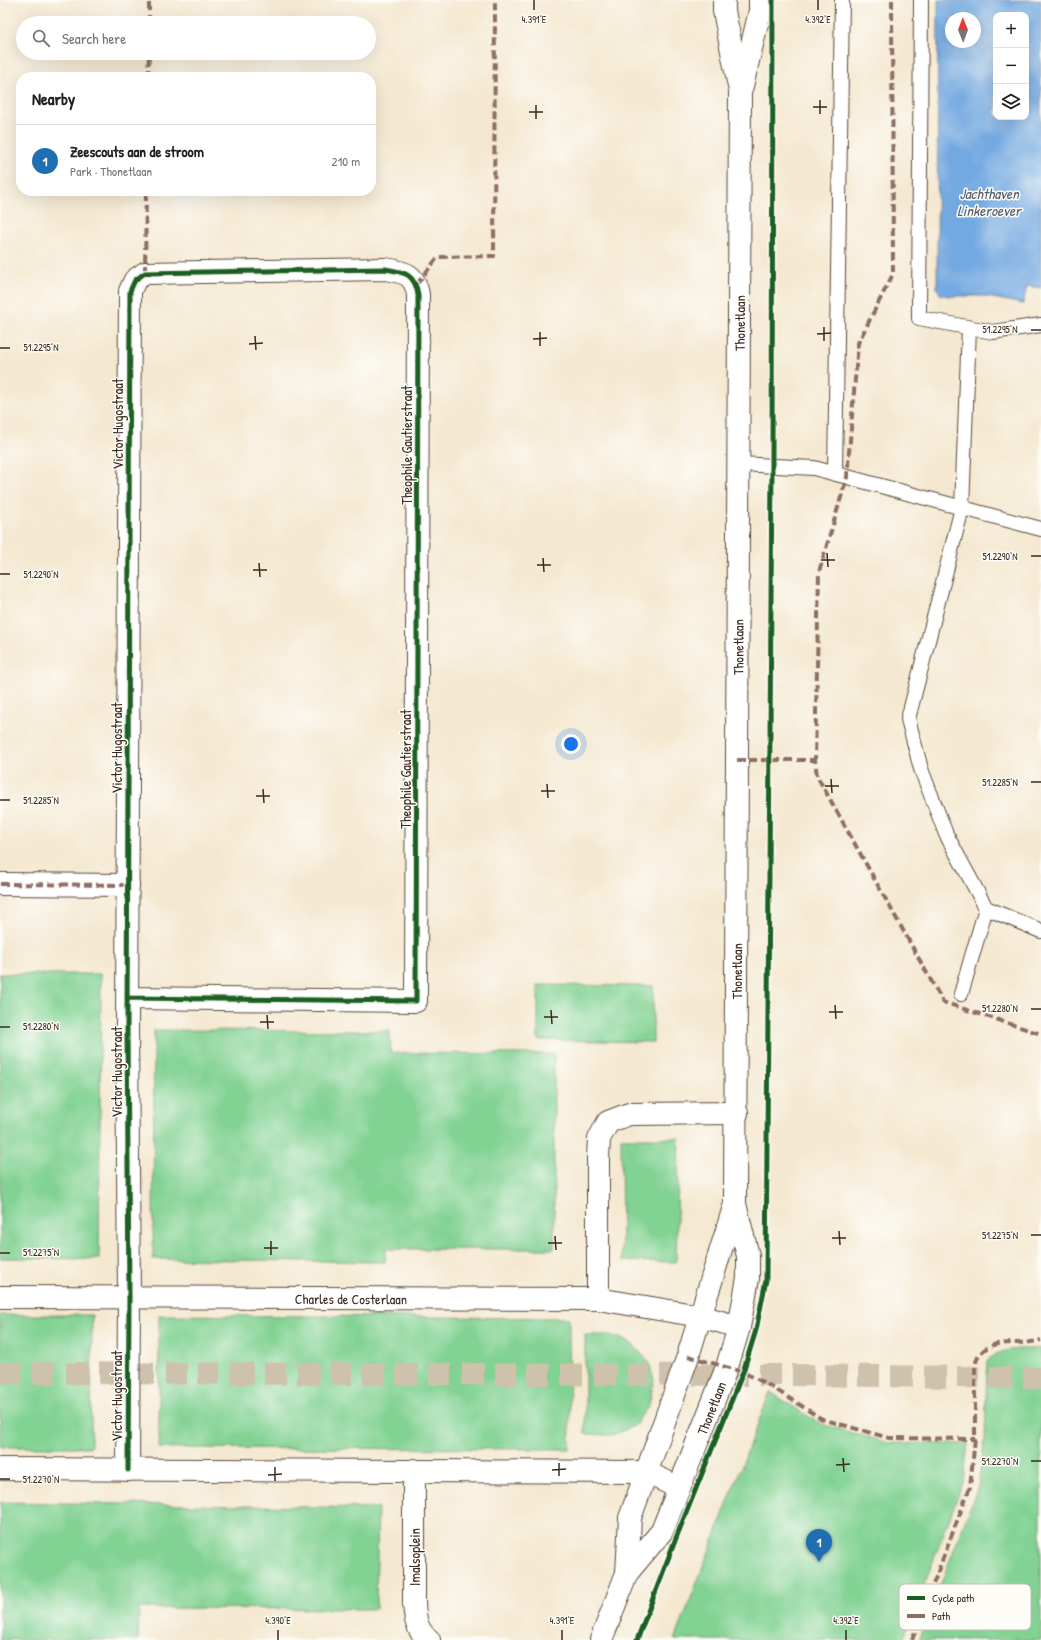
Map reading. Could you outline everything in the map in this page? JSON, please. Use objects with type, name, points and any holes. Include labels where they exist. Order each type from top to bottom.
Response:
[{"type":"street","name":"Thonetlaan","points":[[627,1573],[662,1531],[727,1367],[739,1327],[748,1278],[748,1256],[735,1204],[737,1112],[740,91],[724,11],[724,0]]},
{"type":"street","name":"Thonetlaan","points":[[740,91],[760,11],[760,0]]},
{"type":"street","name":"Victor Hugostraat","points":[[128,1470],[130,291],[135,280],[145,273],[385,269]]},
{"type":"street","name":"Theophile Gautierstraat","points":[[128,998],[416,1001],[418,295],[416,284],[409,275],[400,271],[385,269]]},
{"type":"street","points":[[0,884],[128,885]]},
{"type":"street","points":[[598,1299],[599,1139],[608,1122],[629,1114],[737,1112]]},
{"type":"street","name":"Thonetlaan","points":[[601,1640],[627,1573],[630,1518],[688,1356],[735,1204]]},
{"type":"street","name":"Charles de Costerlaan","points":[[0,1297],[598,1299],[700,1316]]},
{"type":"street","points":[[700,1316],[739,1327]]},
{"type":"street","points":[[0,1469],[646,1472],[679,1488]]},
{"type":"street","name":"Imalsoplein","points":[[414,1470],[415,1621],[422,1634],[429,1640]]},
{"type":"lane","points":[[835,474],[842,0]]},
{"type":"lane","points":[[921,0],[919,318],[993,332],[1041,325]]},
{"type":"lane","points":[[969,328],[962,508],[908,719],[921,769],[946,834],[986,908],[1041,931]]},
{"type":"lane","points":[[739,464],[814,468],[1041,529]]},
{"type":"lane","points":[[961,994],[986,908]]},
{"type":"green space","points":[[0,974],[101,974],[99,1259],[0,1258]]},
{"type":"green space","points":[[538,985],[653,986],[653,1042],[538,1040]]},
{"type":"green space","points":[[154,1030],[390,1031],[391,1053],[554,1054],[554,1249],[386,1249],[385,1262],[153,1259]]},
{"type":"green space","points":[[621,1138],[679,1138],[676,1262],[622,1261]]},
{"type":"green space","points":[[0,1315],[92,1315],[91,1447],[0,1447]]},
{"type":"green space","points":[[159,1315],[569,1318],[570,1449],[159,1448]]},
{"type":"green space","points":[[585,1335],[611,1335],[630,1342],[648,1360],[654,1380],[649,1405],[634,1426],[612,1435],[585,1434]]},
{"type":"green space","points":[[1041,1348],[1041,1640],[919,1640],[923,1630],[1031,1630],[1031,1584],[941,1584],[978,1487],[985,1439],[987,1362],[998,1353],[1019,1349]]},
{"type":"green space","points":[[770,1392],[821,1424],[889,1443],[968,1444],[963,1483],[924,1584],[899,1584],[899,1630],[907,1630],[903,1640],[675,1640]]},
{"type":"green space","points":[[0,1502],[378,1508],[376,1609],[139,1608],[138,1640],[0,1640]]},
{"type":"water","name":"Jachthaven Linkeroever","points":[[938,0],[1041,0],[1041,288],[1027,286],[1023,304],[983,296],[949,296],[940,294],[937,288]]},
{"type":"tunnel","points":[[0,1373],[791,1375],[1041,1378]]},
{"type":"marked path","points":[[149,0],[149,16]]},
{"type":"marked path","points":[[417,284],[438,257],[494,256],[495,0]]},
{"type":"marked path","points":[[892,0],[893,274],[858,343],[847,477],[819,572],[815,760],[817,776],[943,1002],[1041,1034]]},
{"type":"marked path","points":[[148,72],[149,60]]},
{"type":"marked path","points":[[145,273],[146,196]]},
{"type":"marked path","points":[[737,760],[815,760]]},
{"type":"marked path","points":[[0,884],[128,885]]},
{"type":"marked path","points":[[933,1584],[970,1487],[975,1439],[975,1365],[979,1355],[985,1349],[993,1345],[1041,1340]]},
{"type":"marked path","points":[[688,1356],[743,1372],[767,1384],[822,1419],[889,1438],[975,1439]]},
{"type":"marked path","points":[[912,1640],[916,1630]]},
{"type":"cycle path","points":[[637,1640],[676,1538],[743,1372],[756,1330],[766,1280],[772,466],[773,0]]},
{"type":"cycle path","points":[[128,998],[416,1001],[418,295],[417,288],[412,278],[398,271],[385,269],[145,273],[135,280],[130,291],[127,1028],[129,1297],[128,1470]]},
{"type":"place","name":"Zeescouts aan de stroom","points":[[819,1562]]}]
